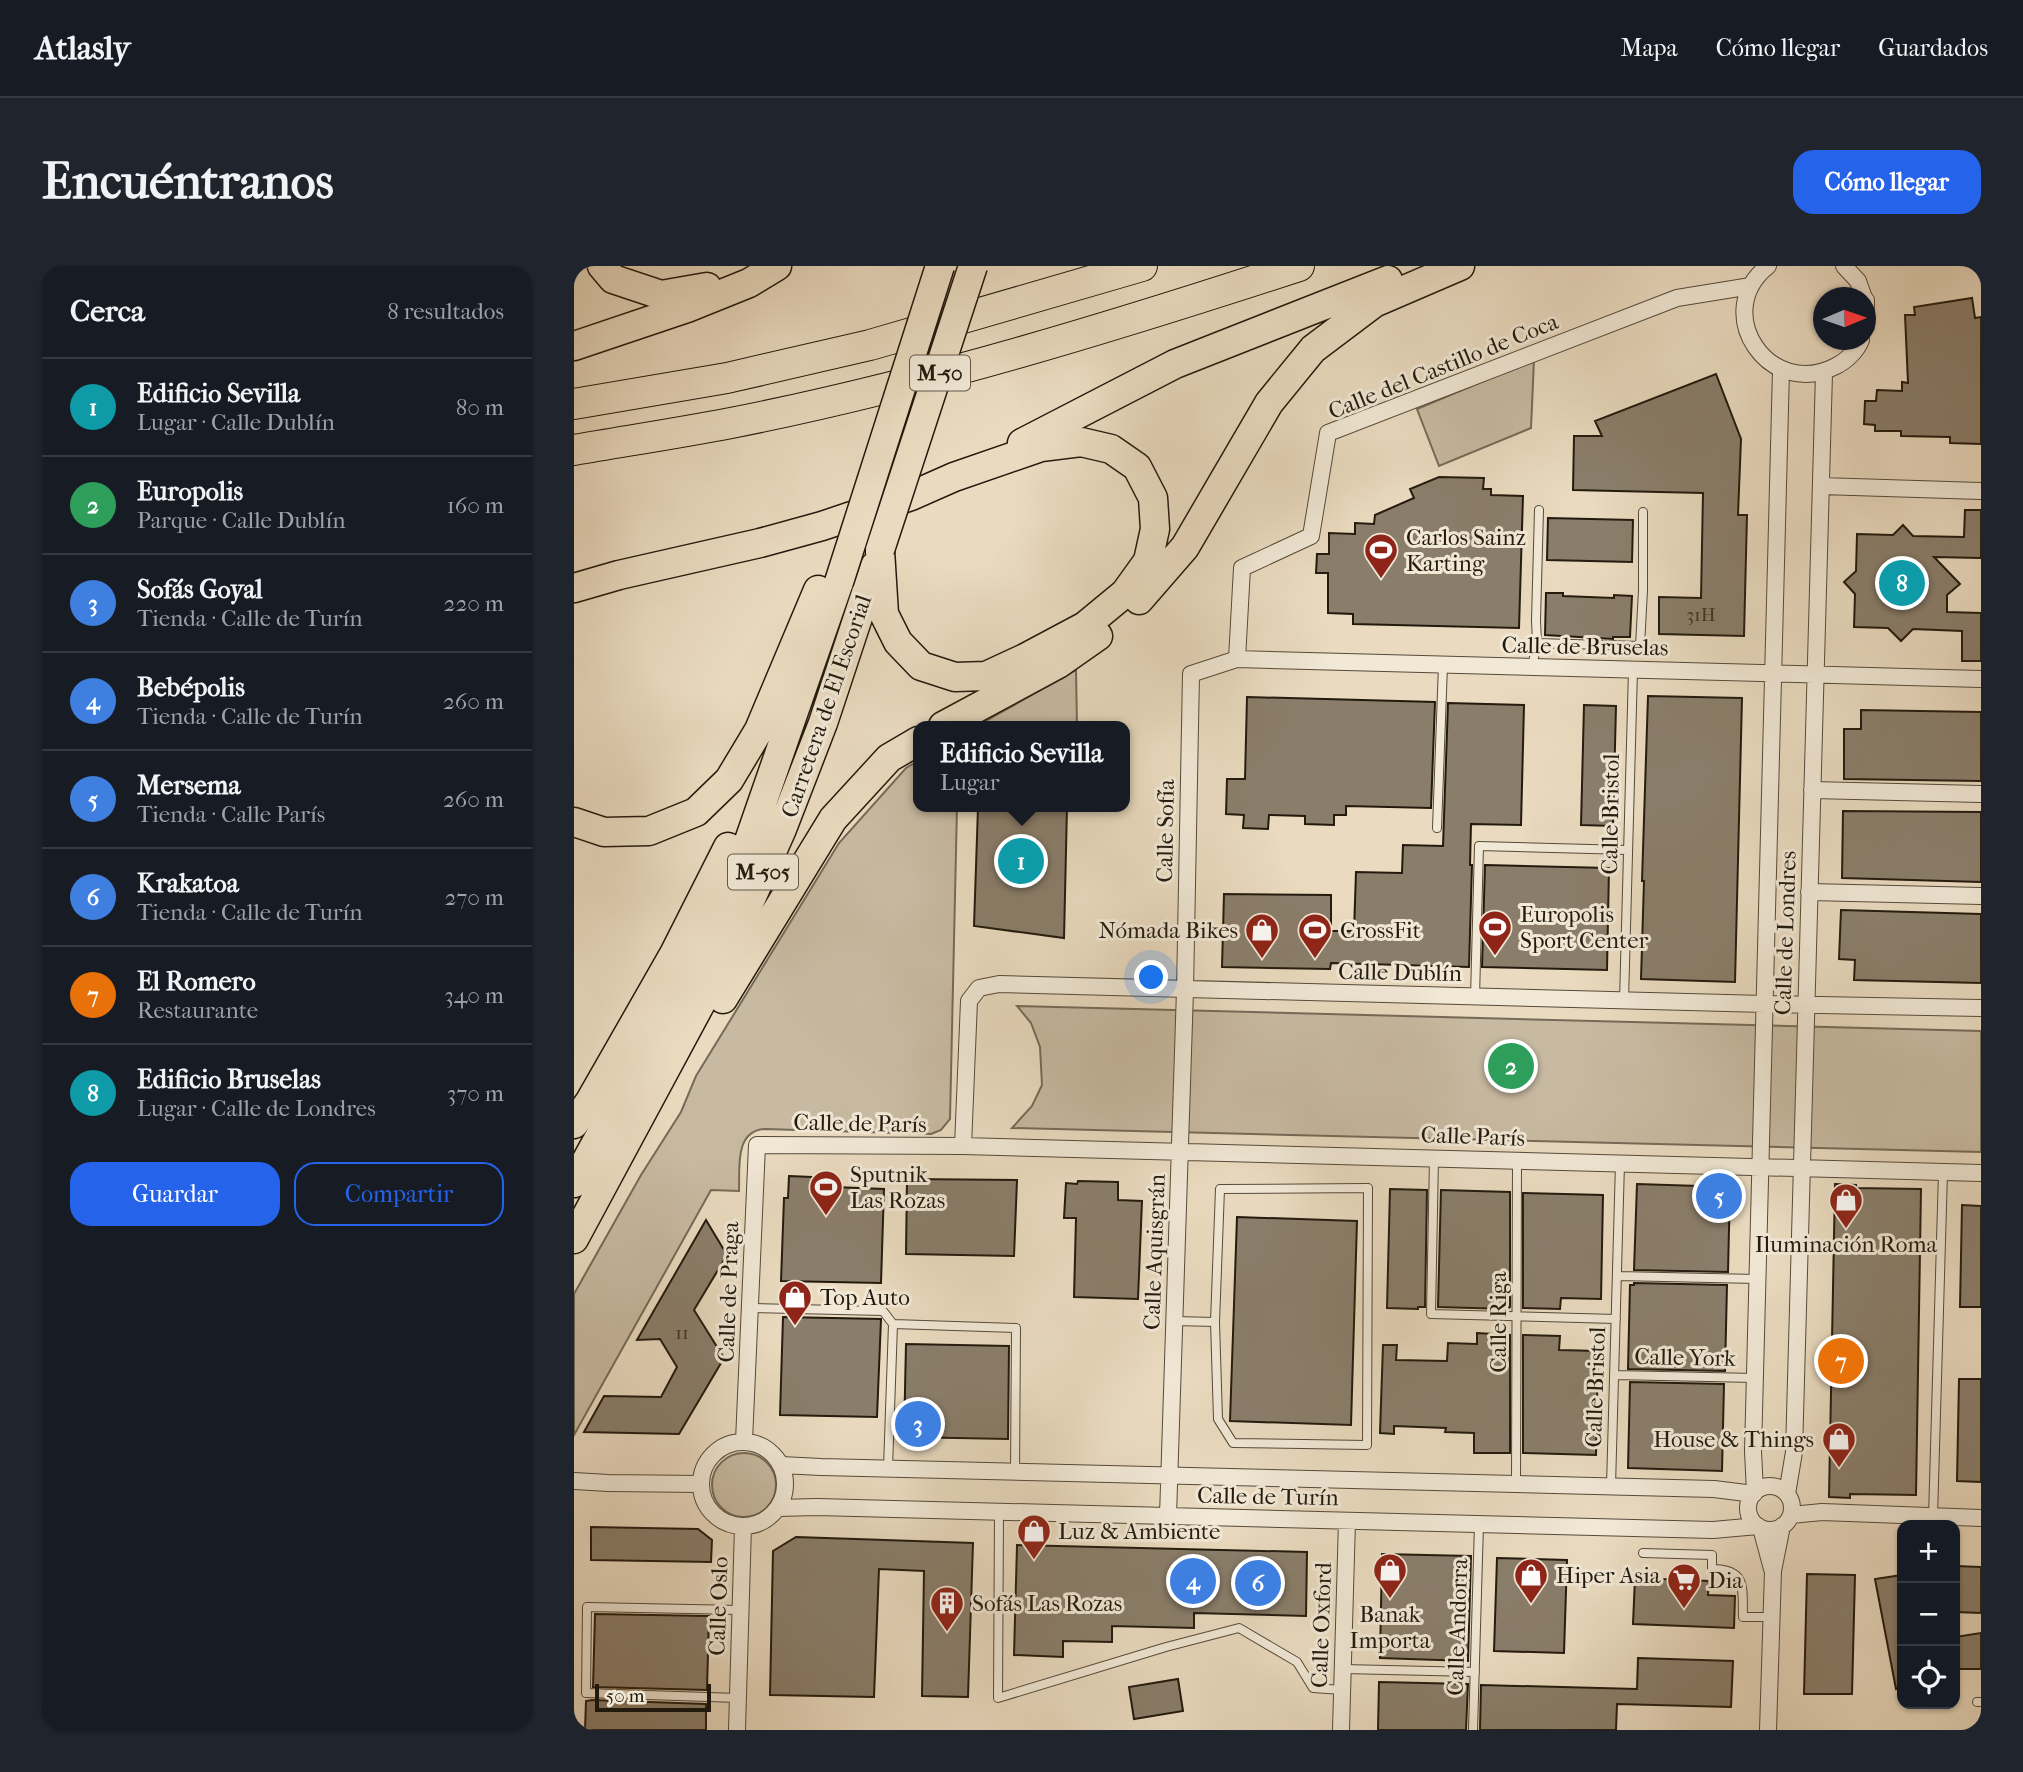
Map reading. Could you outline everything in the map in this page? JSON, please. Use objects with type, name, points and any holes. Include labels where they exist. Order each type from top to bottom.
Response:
[{"type":"highway","points":[[601,266],[613,279],[661,295],[713,287],[749,272],[775,267]]},
{"type":"highway","points":[[574,822],[604,832],[649,831],[696,812],[729,780],[759,730],[831,580],[850,508],[896,403],[940,266]]},
{"type":"highway","name":"Carretera de El Escorial","points":[[574,1239],[722,964],[782,829],[823,723],[973,266]]},
{"type":"highway","name":"M-50","points":[[574,450],[731,423],[875,391],[1078,336],[1299,266]]},
{"type":"highway","points":[[574,588],[822,526],[911,496],[954,477],[1175,364],[1425,266]]},
{"type":"highway","points":[[952,721],[1058,664],[1112,626],[1148,591],[1185,547],[1269,403],[1313,349],[1374,303],[1460,266]]},
{"type":"highway","points":[[574,346],[687,308],[749,283],[775,267]]},
{"type":"highway","name":"M-50","points":[[574,404],[727,378],[870,345],[1137,267]]},
{"type":"highway","points":[[880,550],[884,614],[898,642],[921,666],[955,677],[986,676],[1085,626],[1125,593],[1148,561],[1155,529],[1153,498],[1137,467],[1111,449],[1081,442],[1041,447],[954,477]]},
{"type":"highway","points":[[574,566],[716,554]]},
{"type":"highway","name":"Carretera de El Escorial","points":[[574,1183],[699,956],[744,855],[792,719],[831,580]]},
{"type":"highway","name":"M-505","points":[[574,1124],[590,1101],[674,954],[792,719]]},
{"type":"highway","points":[[608,1178],[687,1057],[833,819],[889,758],[913,744]]},
{"type":"street","points":[[1768,266],[1751,286],[1745,305],[1745,325],[1752,344],[1765,359],[1781,370],[1803,376],[1824,373],[1844,362],[1855,350]]},
{"type":"street","points":[[1844,266],[1860,287]]},
{"type":"street","name":"Calle del Castillo de Coca","points":[[1237,659],[1242,568],[1311,536],[1328,433],[1677,298],[1751,286]]},
{"type":"street","name":"Calle de Londres","points":[[1754,1493],[1781,370]]},
{"type":"street","name":"Calle de Londres","points":[[1773,1570],[1788,1509],[1794,1452],[1824,373]]},
{"type":"street","points":[[1821,486],[1981,491]]},
{"type":"street","name":"Calle de Bruselas","points":[[1191,674],[1237,659],[1981,679]]},
{"type":"street","name":"Calle Sofía","points":[[1185,990],[1191,674]]},
{"type":"street","points":[[1812,790],[1981,794]]},
{"type":"street","points":[[1809,892],[1981,896]]},
{"type":"street","name":"Calle Dublín","points":[[963,1146],[969,1001],[979,988],[999,984],[1981,1008]]},
{"type":"street","name":"Calle Aquisgrán","points":[[1168,1516],[1185,990]]},
{"type":"street","name":"Calle de París","points":[[757,1144],[963,1146]]},
{"type":"street","name":"Calle de Praga","points":[[744,1441],[757,1144]]},
{"type":"street","name":"Calle París","points":[[963,1146],[1981,1173]]},
{"type":"street","points":[[744,1441],[759,1444],[772,1452],[781,1465],[785,1476],[783,1498],[768,1518],[755,1524],[743,1526],[726,1523],[713,1513],[704,1500],[701,1484],[704,1468],[713,1454],[727,1444],[744,1441]]},
{"type":"street","name":"Calle de Turín","points":[[781,1465],[1611,1486],[1754,1493]]},
{"type":"street","points":[[574,1481],[701,1484]]},
{"type":"street","points":[[1768,1730],[1773,1570],[1759,1527],[1749,1514],[1748,1507],[1754,1493],[1772,1486],[1780,1489],[1788,1509]]},
{"type":"street","name":"Calle de Turín","points":[[778,1508],[1713,1530],[1759,1527]]},
{"type":"street","points":[[1788,1509],[1822,1513],[1981,1518]]},
{"type":"street","points":[[1759,1527],[1768,1530],[1788,1509]]},
{"type":"street","name":"Calle Oxford","points":[[1341,1730],[1347,1521]]},
{"type":"street","name":"Calle Oslo","points":[[737,1730],[743,1526]]},
{"type":"lane","points":[[1532,667],[1537,643],[1539,510]]},
{"type":"lane","points":[[1537,643],[1640,646],[1643,512]]},
{"type":"lane","points":[[1437,828],[1443,665]]},
{"type":"lane","name":"Calle Bristol","points":[[1624,1001],[1633,670]]},
{"type":"lane","points":[[1475,997],[1479,846],[1628,850]]},
{"type":"lane","points":[[1434,1158],[1431,1314],[1616,1319]]},
{"type":"lane","name":"Calle Riga","points":[[1516,1484],[1517,1160]]},
{"type":"lane","name":"Calle Bristol","points":[[1611,1486],[1620,1163]]},
{"type":"lane","points":[[1933,1517],[1943,1172]]},
{"type":"lane","points":[[1368,1188],[1367,1445],[1233,1443],[1218,1419],[1215,1322],[1220,1189],[1368,1188]]},
{"type":"lane","points":[[1617,1276],[1758,1279]]},
{"type":"lane","points":[[750,1308],[883,1311],[893,1324],[888,1468]]},
{"type":"lane","points":[[1174,1321],[1215,1322]]},
{"type":"lane","points":[[893,1324],[1016,1328],[1015,1472]]},
{"type":"lane","name":"Calle York","points":[[1614,1375],[1755,1378]]},
{"type":"lane","points":[[999,1512],[998,1698],[1154,1650],[1239,1628],[1297,1662],[1313,1688],[1342,1690]]},
{"type":"lane","name":"Calle Andorra","points":[[1473,1730],[1479,1524]]},
{"type":"lane","points":[[1643,1553],[1712,1555],[1712,1569],[1728,1570],[1739,1576],[1743,1617],[1771,1617]]},
{"type":"lane","points":[[738,1698],[586,1693],[587,1607],[741,1610]]},
{"type":"lane","points":[[1343,1669],[1475,1672]]},
{"type":"shaded area","points":[[1534,360],[1531,428],[1439,466],[1417,409]]},
{"type":"shaded area","points":[[1076,670],[1077,721],[986,721]]},
{"type":"shaded area","points":[[913,764],[913,812],[957,812],[950,1119],[941,1130],[931,1134],[765,1129],[748,1136],[743,1143],[739,1162],[739,1191],[711,1190],[574,1435],[574,1294],[641,1175],[681,1112],[696,1076],[839,843],[906,768]]},
{"type":"shaded area","points":[[1017,1006],[1981,1031],[1981,1152],[1012,1128],[1032,1106],[1042,1085],[1040,1047],[1031,1023]]},
{"type":"shaded area","points":[[738,1453],[750,1453],[767,1462],[774,1473],[774,1497],[767,1508],[750,1517],[738,1517],[726,1512],[717,1503],[712,1491],[712,1479],[717,1467],[726,1458]]},
{"type":"building","points":[[1972,298],[1975,318],[1981,317],[1981,444],[1950,443],[1950,437],[1901,436],[1901,431],[1875,431],[1875,425],[1864,424],[1865,401],[1876,401],[1877,390],[1902,391],[1902,382],[1908,383],[1905,315],[1915,315],[1914,307]]},
{"type":"building","points":[[1716,374],[1741,439],[1738,515],[1747,515],[1744,636],[1659,634],[1659,597],[1701,598],[1703,493],[1573,490],[1574,436],[1602,436],[1595,421]]},
{"type":"building","points":[[1439,477],[1484,478],[1483,489],[1491,489],[1491,495],[1523,496],[1519,628],[1353,624],[1353,614],[1328,613],[1328,573],[1316,573],[1317,554],[1329,554],[1329,533],[1355,534],[1355,523],[1374,524],[1375,515],[1414,498],[1410,489]]},
{"type":"building","points":[[1965,510],[1981,510],[1981,558],[1934,557],[1960,584],[1947,595],[1947,612],[1981,613],[1981,661],[1962,661],[1962,631],[1913,629],[1901,641],[1888,628],[1854,627],[1855,594],[1844,582],[1856,571],[1857,534],[1893,535],[1903,525],[1913,536],[1964,537]]},
{"type":"building","points":[[1548,518],[1633,520],[1632,562],[1547,560]]},
{"type":"building","points":[[1546,593],[1614,598],[1614,595],[1632,596],[1630,637],[1613,639],[1545,635]]},
{"type":"building","points":[[1648,696],[1742,698],[1735,982],[1641,979]]},
{"type":"building","points":[[1247,697],[1435,702],[1431,808],[1346,806],[1346,815],[1334,815],[1334,825],[1305,824],[1305,816],[1269,815],[1268,829],[1243,828],[1244,815],[1226,814],[1227,779],[1245,779]]},
{"type":"building","points":[[1448,703],[1524,705],[1521,825],[1471,824],[1469,967],[1331,963],[1330,969],[1222,967],[1224,894],[1331,895],[1331,931],[1354,931],[1356,872],[1402,873],[1403,845],[1443,846]]},
{"type":"building","points":[[1584,705],[1616,706],[1613,826],[1581,825]]},
{"type":"building","points":[[1861,710],[1981,712],[1981,781],[1844,779],[1844,729],[1861,729]]},
{"type":"building","points":[[1843,811],[1981,812],[1981,882],[1842,878]]},
{"type":"building","points":[[978,812],[1067,812],[1064,938],[974,926]]},
{"type":"building","points":[[1485,865],[1609,868],[1607,970],[1482,967]]},
{"type":"building","points":[[1841,910],[1981,914],[1981,983],[1854,980],[1855,960],[1839,959]]},
{"type":"building","points":[[789,1176],[834,1178],[834,1187],[884,1189],[881,1283],[781,1281],[784,1198],[788,1198]]},
{"type":"building","points":[[907,1179],[1017,1180],[1014,1256],[906,1254]]},
{"type":"building","points":[[1078,1181],[1118,1182],[1118,1200],[1142,1201],[1138,1299],[1074,1297],[1076,1218],[1064,1218],[1066,1183],[1077,1184]]},
{"type":"building","points":[[1637,1184],[1730,1187],[1728,1272],[1634,1270]]},
{"type":"building","points":[[1835,1184],[1856,1185],[1856,1188],[1921,1189],[1916,1495],[1850,1494],[1850,1498],[1829,1497]]},
{"type":"building","points":[[1390,1189],[1427,1190],[1425,1307],[1418,1309],[1387,1308]]},
{"type":"building","points":[[1441,1190],[1510,1192],[1510,1307],[1507,1309],[1438,1307]]},
{"type":"building","points":[[1523,1193],[1603,1195],[1601,1299],[1561,1298],[1560,1309],[1523,1308]]},
{"type":"building","points":[[1962,1205],[1981,1206],[1981,1307],[1960,1307]]},
{"type":"building","points":[[1237,1217],[1357,1221],[1351,1425],[1230,1421]]},
{"type":"building","points":[[706,1220],[727,1255],[694,1310],[724,1358],[679,1434],[584,1432],[604,1396],[661,1397],[677,1367],[660,1339],[637,1340]]},
{"type":"building","points":[[1630,1285],[1727,1285],[1725,1371],[1628,1369]]},
{"type":"building","points":[[783,1317],[881,1319],[877,1417],[780,1415]]},
{"type":"building","points":[[1477,1333],[1510,1335],[1510,1453],[1474,1453],[1474,1433],[1445,1432],[1446,1428],[1394,1426],[1394,1434],[1380,1433],[1383,1345],[1397,1345],[1396,1360],[1447,1361],[1448,1343],[1477,1344]]},
{"type":"building","points":[[1523,1335],[1560,1336],[1559,1350],[1598,1351],[1596,1455],[1523,1453]]},
{"type":"building","points":[[906,1344],[1009,1346],[1008,1439],[904,1437]]},
{"type":"building","points":[[1959,1379],[1981,1379],[1981,1482],[1957,1481]]},
{"type":"building","points":[[1630,1382],[1724,1384],[1722,1471],[1628,1468]]},
{"type":"building","points":[[591,1527],[698,1529],[712,1540],[711,1562],[591,1560]]},
{"type":"building","points":[[796,1537],[973,1543],[968,1697],[922,1696],[924,1571],[879,1569],[874,1697],[770,1695],[773,1551]]},
{"type":"building","points":[[1017,1545],[1307,1552],[1306,1616],[1194,1613],[1194,1628],[1112,1626],[1112,1642],[1063,1641],[1063,1657],[1014,1655]]},
{"type":"building","points":[[1382,1554],[1471,1556],[1468,1661],[1380,1658]]},
{"type":"building","name":"Hiper Asia","points":[[1497,1558],[1567,1560],[1564,1653],[1494,1651]]},
{"type":"building","points":[[1960,1566],[1981,1567],[1981,1613],[1960,1612]]},
{"type":"building","points":[[1807,1574],[1855,1575],[1852,1694],[1804,1694]]},
{"type":"building","points":[[1897,1576],[1897,1689],[1896,1689],[1875,1579]]},
{"type":"building","name":"Dia","points":[[1635,1578],[1709,1581],[1708,1595],[1735,1596],[1734,1628],[1633,1624]]},
{"type":"building","points":[[595,1614],[709,1616],[707,1690],[593,1687]]},
{"type":"building","points":[[1981,1633],[1981,1669],[1960,1669],[1960,1636]]},
{"type":"building","points":[[1638,1658],[1733,1661],[1731,1707],[1617,1704],[1616,1730],[1480,1730],[1481,1685],[1637,1689]]},
{"type":"building","points":[[1178,1679],[1183,1711],[1134,1719],[1129,1687]]},
{"type":"building","points":[[1379,1682],[1468,1684],[1466,1730],[1378,1730]]},
{"type":"building","points":[[586,1701],[706,1704],[706,1730],[585,1730]]},
{"type":"place","name":"Carlos Sainz Karting","points":[[1381,580]]},
{"type":"place","name":"Edificio Bruselas","points":[[1902,583]]},
{"type":"place","name":"Edificio Sevilla","points":[[1021,861]]},
{"type":"place","name":"Europolis Sport Center","points":[[1495,957]]},
{"type":"place","name":"Nómada Bikes","points":[[1262,960]]},
{"type":"place","name":"CrossFit","points":[[1315,960]]},
{"type":"place","name":"Europolis","points":[[1511,1066]]},
{"type":"place","name":"Mersema","points":[[1719,1196]]},
{"type":"place","name":"Sputnik Las Rozas","points":[[826,1217]]},
{"type":"place","name":"Iluminación Roma","points":[[1846,1230]]},
{"type":"place","name":"Top Auto","points":[[795,1327]]},
{"type":"place","name":"El Romero","points":[[1841,1361]]},
{"type":"place","name":"Sofás Goyal","points":[[918,1424]]},
{"type":"place","name":"House & Things","points":[[1839,1469]]},
{"type":"place","name":"Luz & Ambiente","points":[[1034,1561]]},
{"type":"place","name":"Bebépolis","points":[[1193,1581]]},
{"type":"place","name":"Krakatoa","points":[[1258,1583]]},
{"type":"place","name":"Banak Importa","points":[[1390,1600]]},
{"type":"place","name":"Hiper Asia","points":[[1531,1605]]},
{"type":"place","name":"Dia","points":[[1684,1610]]},
{"type":"place","name":"Sofás Las Rozas","points":[[947,1633]]}]
